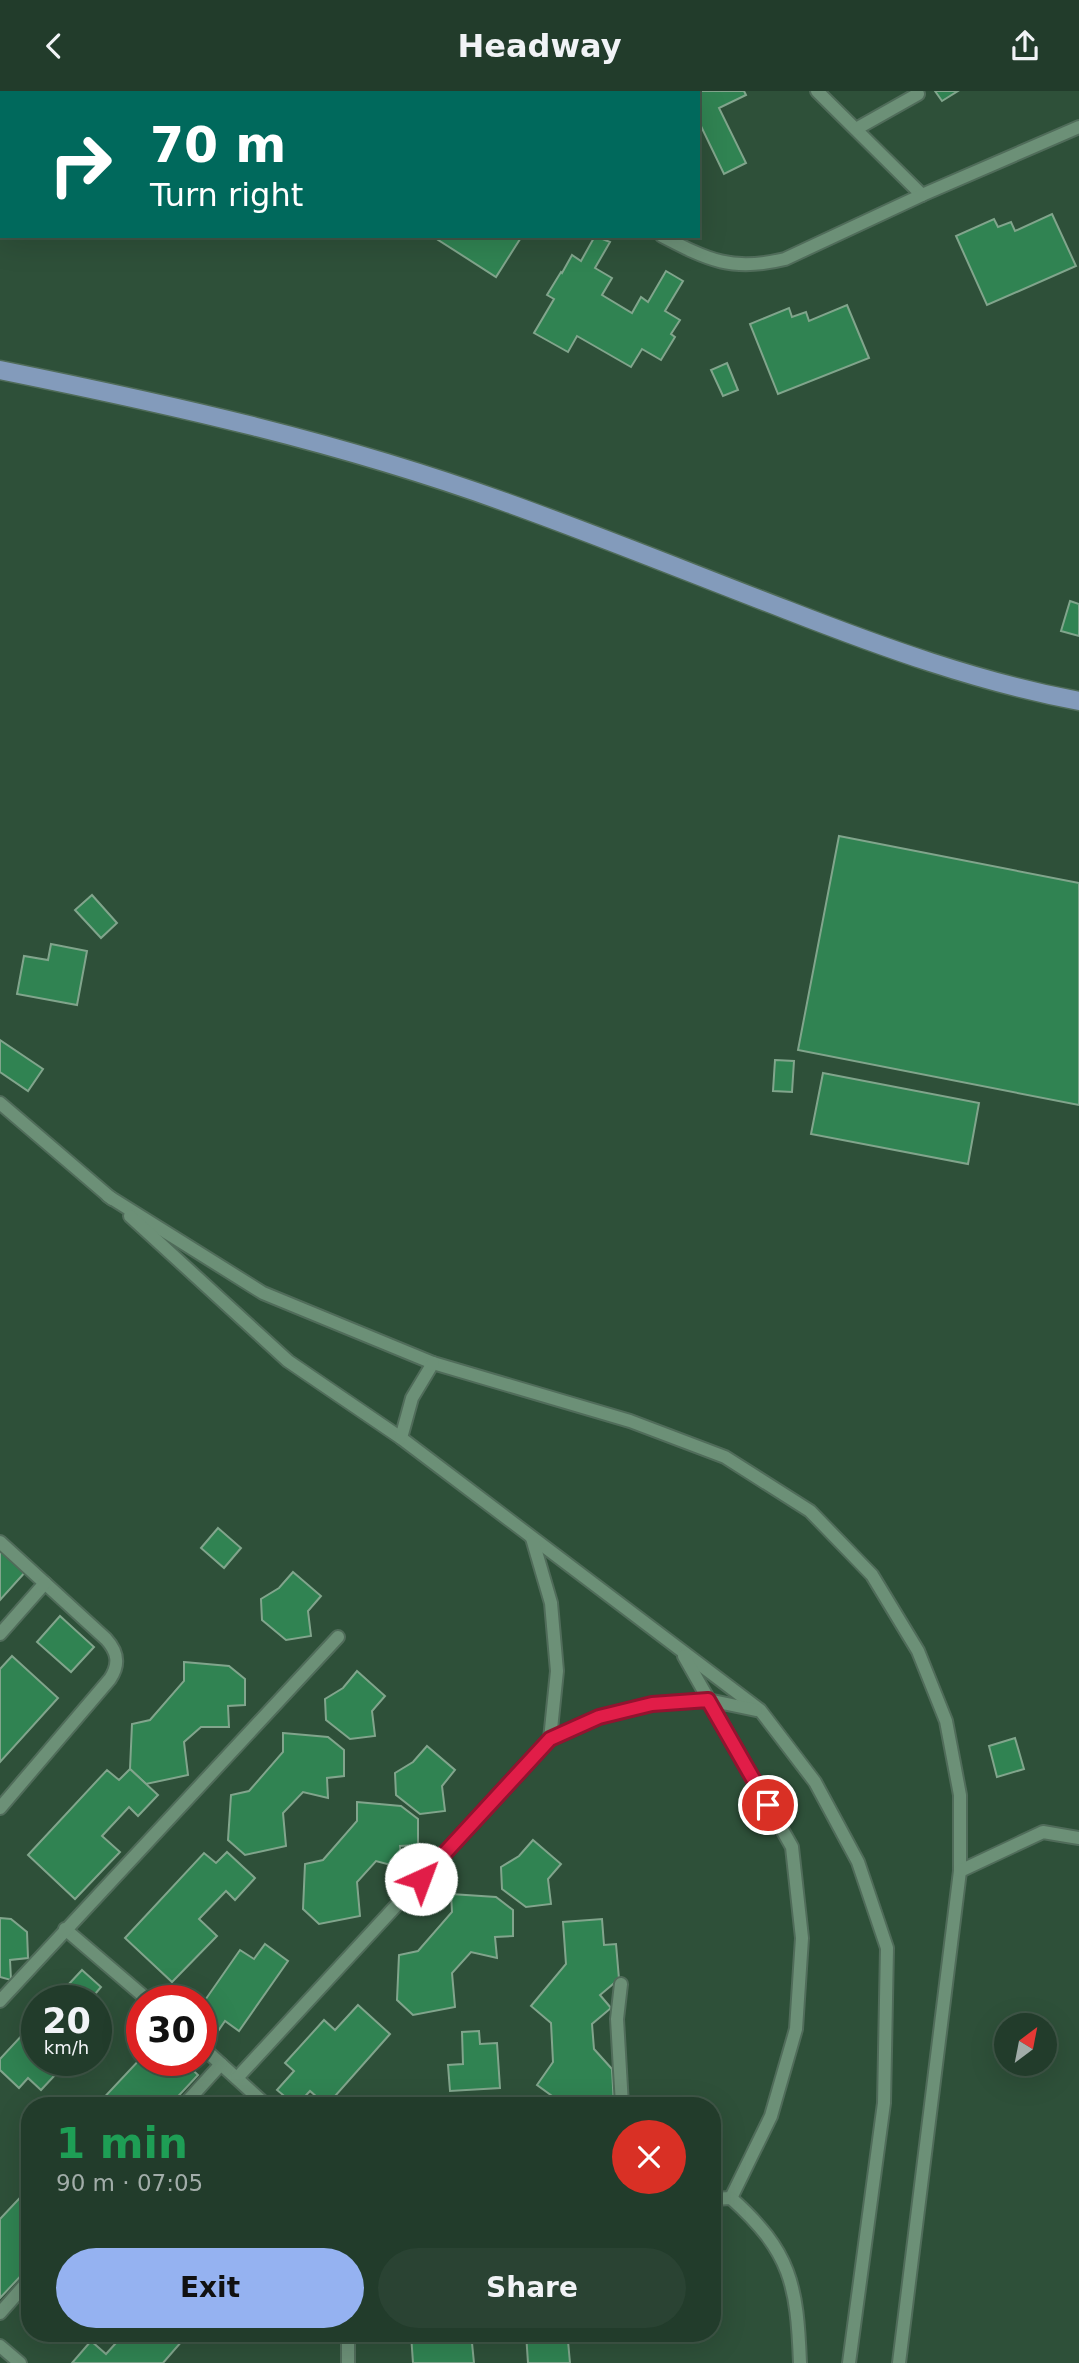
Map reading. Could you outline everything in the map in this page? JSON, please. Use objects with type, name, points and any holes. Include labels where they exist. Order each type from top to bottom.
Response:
[{"type":"main road","points":[[0,370],[163,403],[335,447],[504,502],[898,653],[973,676],[1079,701]]},
{"type":"street","points":[[817,91],[922,195]]},
{"type":"street","points":[[856,129],[918,94]]},
{"type":"street","points":[[666,238],[703,257],[722,263],[764,264],[804,251],[922,195],[1079,127]]},
{"type":"street","points":[[0,1103],[108,1195],[288,1361],[401,1438],[760,1710],[815,1782],[858,1862],[887,1948],[884,2103],[849,2363]]},
{"type":"street","points":[[108,1195],[263,1293],[433,1363],[630,1421],[725,1457],[810,1511],[872,1576],[918,1651],[946,1721],[960,1795],[960,1871],[899,2363]]},
{"type":"street","points":[[401,1438],[412,1398],[433,1363]]},
{"type":"street","points":[[531,1537],[551,1603],[558,1671],[550,1739]]},
{"type":"street","points":[[0,1542],[113,1646],[117,1654],[117,1663],[110,1679],[0,1808]]},
{"type":"street","points":[[0,1634],[45,1583]]},
{"type":"street","points":[[0,2001],[338,1637]]},
{"type":"street","points":[[680,1650],[792,1847],[802,1938],[796,2029],[771,2116],[731,2198]]},
{"type":"street","points":[[237,2078],[550,1739],[599,1717],[652,1704],[708,1700],[760,1710]]},
{"type":"street","points":[[960,1871],[1044,1832],[1079,1838]]},
{"type":"street","points":[[65,1929],[130,1985]]},
{"type":"street","points":[[621,1984],[617,2018],[622,2097]]},
{"type":"street","points":[[217,2060],[257,2097]]},
{"type":"street","points":[[191,2097],[221,2063]]},
{"type":"street","points":[[721,2199],[731,2198],[757,2221],[778,2250],[792,2282],[798,2316],[800,2363]]},
{"type":"street","points":[[0,2313],[21,2289]]},
{"type":"street","points":[[348,2342],[348,2363]]},
{"type":"street","points":[[0,2346],[20,2363]]},
{"type":"building","points":[[700,91],[744,91],[746,95],[719,108],[746,163],[724,174],[700,124]]},
{"type":"building","points":[[935,91],[958,91],[942,101]]},
{"type":"building","points":[[1052,214],[1076,266],[987,305],[956,236],[994,219],[998,227],[1011,222],[1015,231]]},
{"type":"building","points":[[435,238],[521,238],[496,277]]},
{"type":"building","points":[[594,238],[610,242],[595,268],[612,278],[602,295],[632,313],[641,297],[648,302],[666,271],[683,281],[665,311],[680,320],[671,334],[675,337],[661,360],[642,349],[631,367],[577,336],[568,352],[534,333],[554,299],[547,295],[572,255],[581,261]]},
{"type":"building","points":[[847,305],[869,358],[778,394],[750,324],[789,308],[792,317],[806,312],[809,321]]},
{"type":"building","points":[[727,363],[738,390],[723,396],[711,370]]},
{"type":"building","points":[[1070,601],[1079,604],[1079,636],[1061,631]]},
{"type":"building","points":[[839,836],[1079,883],[1079,1105],[798,1050]]},
{"type":"building","points":[[92,895],[117,923],[101,938],[75,910]]},
{"type":"building","points":[[51,944],[87,951],[77,1005],[17,994],[24,956],[48,960]]},
{"type":"building","points":[[0,1040],[43,1069],[28,1091],[0,1072]]},
{"type":"building","points":[[775,1060],[794,1061],[792,1092],[773,1091]]},
{"type":"building","points":[[823,1073],[979,1103],[968,1164],[811,1134]]},
{"type":"building","points":[[218,1528],[241,1548],[224,1568],[201,1548]]},
{"type":"building","points":[[0,1546],[27,1570],[0,1600]]},
{"type":"building","points":[[293,1572],[321,1596],[308,1611],[311,1636],[286,1640],[262,1620],[261,1599],[279,1588]]},
{"type":"building","points":[[60,1616],[94,1647],[71,1672],[37,1642]]},
{"type":"building","points":[[12,1656],[58,1698],[0,1762],[0,1669]]},
{"type":"building","points":[[184,1662],[229,1666],[245,1679],[245,1705],[228,1706],[229,1727],[201,1727],[184,1742],[188,1775],[146,1784],[130,1769],[132,1724],[150,1720],[184,1681]]},
{"type":"building","points":[[357,1671],[385,1696],[372,1711],[375,1736],[350,1739],[326,1720],[325,1699],[343,1688]]},
{"type":"building","points":[[283,1733],[328,1737],[344,1750],[344,1776],[327,1778],[328,1798],[303,1792],[283,1813],[286,1846],[245,1855],[228,1840],[231,1795],[249,1791],[283,1752]]},
{"type":"building","points":[[1015,1738],[1024,1769],[997,1777],[989,1746]]},
{"type":"building","points":[[427,1746],[455,1770],[442,1786],[445,1811],[420,1814],[396,1795],[395,1773],[413,1762]]},
{"type":"building","points":[[130,1769],[158,1795],[138,1816],[129,1807],[102,1836],[120,1852],[75,1899],[28,1855],[107,1770],[119,1780]]},
{"type":"building","points":[[357,1802],[401,1806],[418,1819],[418,1845],[400,1846],[402,1868],[376,1861],[357,1882],[360,1916],[319,1924],[303,1909],[305,1864],[323,1860],[357,1821]]},
{"type":"building","points":[[533,1840],[561,1864],[548,1879],[551,1904],[526,1907],[502,1889],[501,1867],[519,1856]]},
{"type":"building","points":[[227,1852],[255,1878],[235,1900],[226,1891],[199,1919],[217,1936],[172,1982],[125,1938],[204,1853],[216,1863]]},
{"type":"building","points":[[451,1894],[496,1897],[513,1910],[513,1936],[495,1937],[497,1958],[471,1952],[452,1973],[455,2007],[413,2015],[397,2000],[399,1955],[418,1951],[452,1912]]},
{"type":"building","points":[[0,1918],[11,1919],[27,1932],[28,1958],[10,1960],[11,1980],[0,1977]]},
{"type":"building","points":[[602,1919],[604,1945],[616,1944],[619,1979],[600,1995],[611,2008],[592,2024],[594,2049],[612,2069],[614,2097],[554,2097],[537,2085],[553,2062],[551,2023],[531,2006],[566,1964],[563,1922]]},
{"type":"building","points":[[265,1944],[288,1961],[239,2031],[225,2021],[217,2033],[216,1985],[240,1950],[254,1959]]},
{"type":"building","points":[[82,1970],[99,1985],[68,1985]]},
{"type":"building","points":[[358,2005],[390,2034],[336,2097],[317,2097],[310,2091],[304,2097],[285,2097],[277,2090],[294,2071],[285,2063],[324,2020],[335,2030]]},
{"type":"building","points":[[479,2031],[480,2044],[497,2043],[500,2088],[450,2091],[448,2065],[463,2064],[462,2032]]},
{"type":"building","points":[[21,2036],[21,2076],[54,2076],[41,2090],[28,2078],[19,2088],[0,2070],[0,2059]]},
{"type":"building","points":[[126,2074],[197,2076],[177,2097],[104,2097]]},
{"type":"building","points":[[21,2197],[21,2276],[0,2298],[0,2219]]},
{"type":"building","points":[[90,2342],[106,2354],[117,2342],[181,2342],[163,2363],[72,2363]]},
{"type":"building","points":[[412,2342],[472,2342],[474,2363],[413,2363]]},
{"type":"building","points":[[527,2342],[568,2342],[570,2363],[528,2363]]},
{"type":"route","points":[[421,1879],[550,1739],[599,1717],[652,1704],[708,1700],[768,1805]]}]
